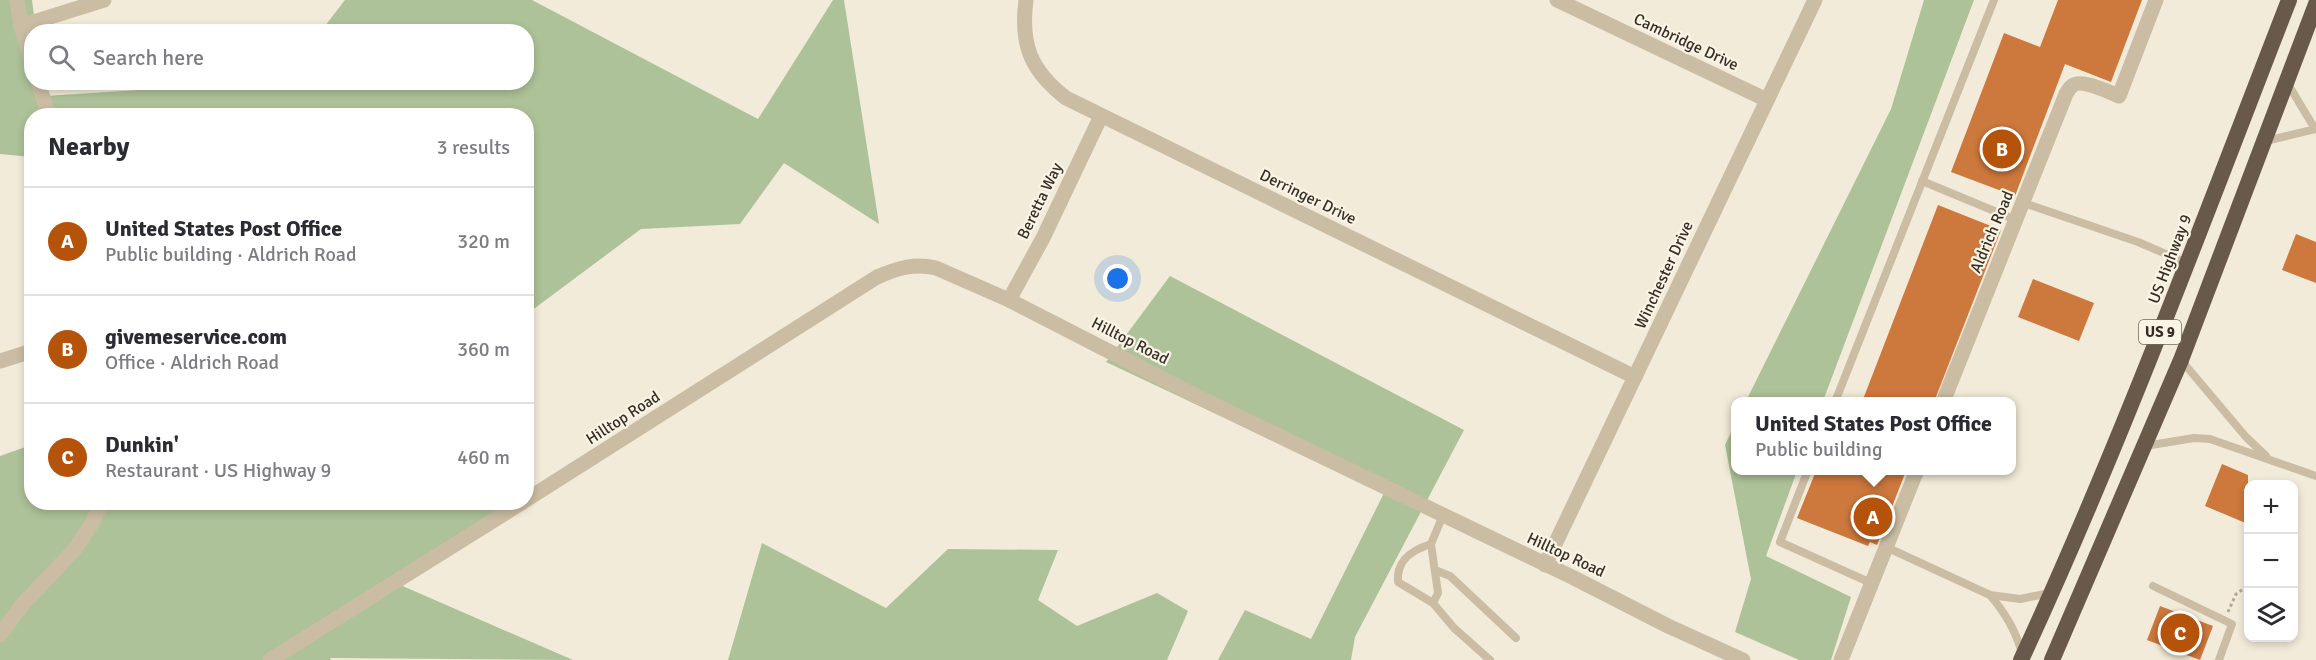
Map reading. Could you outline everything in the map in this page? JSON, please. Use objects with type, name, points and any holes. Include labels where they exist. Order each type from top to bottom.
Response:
[{"type":"highway","name":"US Highway 9","points":[[2022,658],[2109,459],[2289,0]]},
{"type":"highway","name":"US 9","points":[[2052,660],[2181,360],[2193,322],[2288,83],[2316,4]]},
{"type":"street","points":[[17,0],[24,36]]},
{"type":"street","points":[[27,24],[105,0]]},
{"type":"street","name":"Derringer Drive","points":[[1026,0],[1025,38],[1035,65],[1050,86],[1066,98],[1635,377]]},
{"type":"street","name":"Cambridge Drive","points":[[1557,0],[1589,7],[1767,100]]},
{"type":"street","name":"Winchester Drive","points":[[1545,565],[1815,0]]},
{"type":"street","name":"Aldrich Road","points":[[1945,397],[2066,94],[2072,85],[2077,83],[2087,84],[2119,96],[2156,0]]},
{"type":"street","points":[[41,90],[46,108]]},
{"type":"street","name":"Beretta Way","points":[[1009,300],[1101,116]]},
{"type":"street","name":"Hilltop Road","points":[[534,495],[877,277],[899,268],[926,266],[936,268],[1009,300],[1196,396],[1738,659]]},
{"type":"street","points":[[0,361],[24,354]]},
{"type":"street","points":[[1841,660],[1915,475]]},
{"type":"street","points":[[0,635],[22,605],[75,549],[98,510]]},
{"type":"street","points":[[270,660],[510,510]]},
{"type":"lane","points":[[1838,397],[1994,0]]},
{"type":"lane","points":[[2264,141],[2316,129],[2288,83]]},
{"type":"lane","points":[[1922,181],[2016,220]]},
{"type":"lane","points":[[2024,203],[2138,242],[2187,263]]},
{"type":"lane","points":[[2181,360],[2247,437],[2269,459]]},
{"type":"lane","points":[[2144,446],[2194,438],[2210,439],[2316,476]]},
{"type":"lane","points":[[1806,475],[1780,542],[1871,583]]},
{"type":"lane","points":[[1433,603],[1438,593],[1431,544],[1443,515]]},
{"type":"lane","points":[[1431,544],[1416,549],[1406,557],[1397,571],[1398,582],[1433,603],[1454,628],[1490,660]]},
{"type":"lane","points":[[1886,547],[1990,595],[2020,599],[2052,593]]},
{"type":"lane","points":[[1435,570],[1450,576],[1516,638]]},
{"type":"lane","points":[[2153,586],[2232,624],[2219,660]]},
{"type":"lane","points":[[1990,595],[2016,631],[2022,658]]},
{"type":"path","points":[[2225,620],[2236,594],[2245,588]]},
{"type":"green space","points":[[0,0],[32,0],[35,24],[24,24],[24,90],[39,90],[45,96],[138,90],[534,90],[534,24],[326,24],[345,0],[532,0],[758,119],[833,0],[844,0],[879,224],[784,163],[740,224],[641,229],[534,309],[534,108],[24,108],[24,156],[0,154]]},
{"type":"green space","points":[[1924,0],[1974,0],[1825,397],[1748,397],[1891,109]]},
{"type":"green space","points":[[1170,276],[1464,430],[1355,637],[1351,660],[1218,660],[1245,610],[1311,639],[1384,493],[1106,362]]},
{"type":"green space","points":[[1731,432],[1731,475],[1796,475],[1766,556],[1851,597],[1831,660],[1799,660],[1735,632],[1751,579],[1725,445]]},
{"type":"green space","points":[[24,447],[24,510],[496,510],[503,517],[398,584],[573,660],[331,658],[330,660],[0,660],[0,456]]},
{"type":"green space","points":[[762,543],[886,608],[948,549],[1058,550],[1038,600],[1077,626],[1157,593],[1188,611],[1167,660],[728,660]]},
{"type":"building","points":[[2058,0],[2142,0],[2111,82],[2065,64],[2015,196],[1951,172],[2004,33],[2040,47]]},
{"type":"building","points":[[1938,205],[2001,230],[1936,397],[1864,397]]},
{"type":"building","points":[[2296,234],[2316,242],[2316,283],[2282,270]]},
{"type":"building","points":[[2033,279],[2094,303],[2079,341],[2018,317]]},
{"type":"building","points":[[2222,464],[2248,475],[2248,480],[2244,480],[2244,522],[2205,506]]},
{"type":"building","points":[[1814,475],[1904,475],[1877,545],[1870,542],[1868,546],[1797,518]]},
{"type":"building","points":[[2160,606],[2213,626],[2200,660],[2147,640]]},
{"type":"place","name":"givemeservice.com","points":[[2002,149]]},
{"type":"place","name":"United States Post Office","points":[[1873,517]]},
{"type":"place","name":"Dunkin'","points":[[2180,633]]}]
